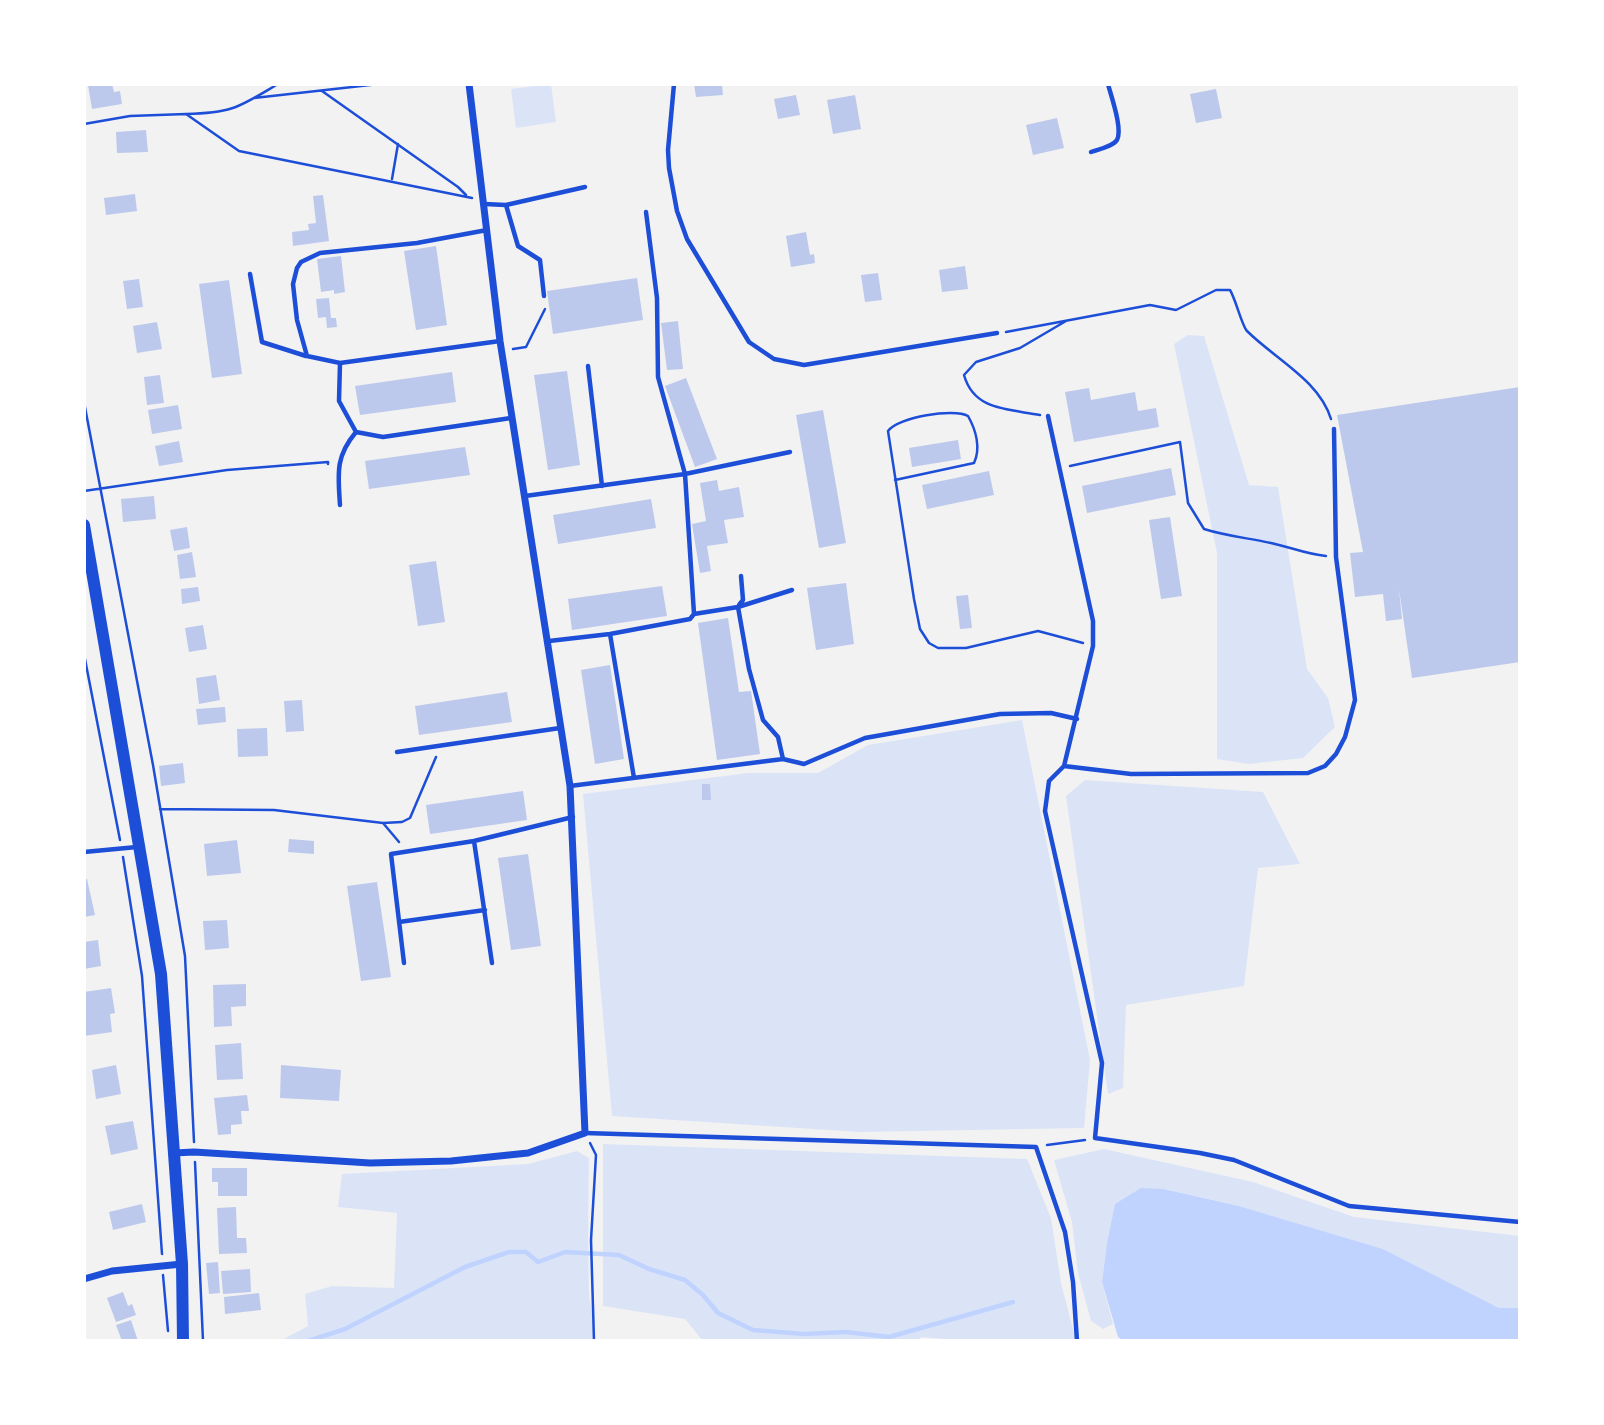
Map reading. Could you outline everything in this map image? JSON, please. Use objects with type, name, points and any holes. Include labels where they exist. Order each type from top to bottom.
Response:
[{"type":"main road","points":[[84,525],[161,974],[182,1264],[183,1341]]},
{"type":"street","points":[[174,1153],[370,1163],[451,1161],[528,1153],[585,1133],[570,786],[500,341],[469,84]]},
{"type":"street","points":[[84,1279],[112,1271],[182,1264]]},
{"type":"lane","points":[[674,84],[668,150],[680,219],[698,258],[716,284],[744,335],[756,348],[784,362],[804,365],[997,333]]},
{"type":"lane","points":[[1091,152],[1113,144],[1118,134],[1108,84]]},
{"type":"lane","points":[[484,204],[506,205],[585,187]]},
{"type":"lane","points":[[506,205],[518,246],[540,260],[544,296]]},
{"type":"lane","points":[[646,212],[657,298],[658,377],[685,474],[694,614]]},
{"type":"lane","points":[[307,356],[297,320],[293,284],[297,268],[306,258],[320,253],[417,243],[487,230]]},
{"type":"lane","points":[[250,274],[262,343],[307,356],[340,363],[500,341]]},
{"type":"lane","points":[[340,363],[339,401],[356,432]]},
{"type":"lane","points":[[588,366],[602,486]]},
{"type":"lane","points":[[1048,416],[1090,607],[1093,646],[1064,766],[1049,781],[1045,811],[1102,1063],[1095,1138],[1234,1160],[1349,1206],[1520,1222]]},
{"type":"lane","points":[[356,432],[383,437],[512,418]]},
{"type":"lane","points":[[1064,766],[1131,774],[1308,773],[1325,766],[1336,754],[1345,737],[1354,700],[1336,557],[1335,429]]},
{"type":"lane","points":[[340,505],[338,474],[343,447],[356,432]]},
{"type":"lane","points":[[524,496],[685,474],[790,452]]},
{"type":"lane","points":[[741,576],[743,600],[738,607],[749,669],[763,720],[778,737],[783,759]]},
{"type":"lane","points":[[549,640],[611,634],[690,619],[694,614],[738,607],[792,590]]},
{"type":"lane","points":[[611,634],[634,778]]},
{"type":"lane","points":[[570,786],[783,759],[804,764],[865,738],[1000,714],[1051,713],[1077,719]]},
{"type":"lane","points":[[397,752],[560,729]]},
{"type":"lane","points":[[404,963],[391,854],[474,841],[573,817]]},
{"type":"lane","points":[[474,841],[492,963]]},
{"type":"lane","points":[[84,852],[141,847]]},
{"type":"lane","points":[[399,922],[485,910]]},
{"type":"lane","points":[[585,1133],[1037,1147],[1065,1232],[1073,1282],[1077,1341]]},
{"type":"path","points":[[84,124],[130,116],[214,114],[234,110],[278,84]]},
{"type":"path","points":[[254,98],[379,84]]},
{"type":"path","points":[[322,91],[475,200]]},
{"type":"path","points":[[186,114],[239,151],[466,195]]},
{"type":"path","points":[[392,180],[398,144]]},
{"type":"path","points":[[997,333],[1150,305],[1176,310],[1216,290],[1230,290],[1238,304],[1245,328],[1314,388],[1329,411],[1335,429]]},
{"type":"path","points":[[502,350],[526,347],[545,309]]},
{"type":"path","points":[[1048,416],[987,405],[968,388],[964,374],[976,362],[1020,348],[1069,319]]},
{"type":"path","points":[[84,402],[185,956],[203,1341]]},
{"type":"path","points":[[895,480],[974,463],[977,441],[968,416],[957,412],[906,420],[892,425],[888,434],[895,480],[914,599],[920,629],[929,643],[938,648],[966,648],[1038,631],[1093,646]]},
{"type":"path","points":[[1061,468],[1180,442],[1188,503],[1204,529],[1226,536],[1271,543],[1306,554],[1336,557]]},
{"type":"path","points":[[84,491],[227,470],[328,462],[329,469],[338,474]]},
{"type":"path","points":[[84,654],[122,849],[142,976],[169,1341]]},
{"type":"path","points":[[160,809],[274,810],[383,823],[402,822],[410,818],[441,745]]},
{"type":"path","points":[[383,823],[406,851]]},
{"type":"path","points":[[585,1133],[596,1155],[591,1240],[594,1341]]},
{"type":"path","points":[[1037,1147],[1095,1138]]},
{"type":"shaded area","points":[[551,84],[556,122],[516,128],[511,89]]},
{"type":"shaded area","points":[[1188,335],[1204,336],[1249,485],[1278,487],[1307,669],[1328,698],[1335,727],[1303,758],[1249,764],[1217,759],[1217,553],[1174,344]]},
{"type":"shaded area","points":[[1022,720],[1090,1060],[1084,1128],[860,1132],[612,1116],[583,794],[748,773],[818,773],[868,745]]},
{"type":"shaded area","points":[[1085,780],[1263,792],[1300,864],[1258,868],[1244,986],[1126,1005],[1123,1088],[1108,1094],[1066,796]]},
{"type":"shaded area","points":[[603,1144],[1027,1159],[1051,1218],[1061,1283],[1076,1341],[968,1341],[921,1337],[919,1341],[703,1341],[685,1319],[603,1306]]},
{"type":"shaded area","points":[[1104,1149],[1253,1182],[1354,1217],[1520,1236],[1520,1308],[1499,1308],[1383,1249],[1239,1206],[1165,1189],[1115,1205],[1102,1282],[1113,1324],[1103,1329],[1091,1321],[1078,1273],[1072,1222],[1054,1160]]},
{"type":"shaded area","points":[[577,1151],[589,1158],[589,1293],[592,1341],[280,1341],[308,1326],[305,1294],[332,1286],[394,1288],[397,1213],[338,1207],[342,1174],[528,1164]]},
{"type":"water","points":[[1141,1188],[1164,1189],[1239,1206],[1383,1249],[1499,1308],[1520,1308],[1520,1341],[1124,1341],[1118,1337],[1102,1282],[1115,1204]]},
{"type":"building","points":[[112,84],[114,92],[120,91],[122,104],[92,109],[88,85]]},
{"type":"building","points":[[694,84],[722,84],[723,95],[696,97]]},
{"type":"building","points":[[1216,89],[1222,118],[1196,123],[1190,94]]},
{"type":"building","points":[[796,95],[800,115],[778,119],[774,99]]},
{"type":"building","points":[[855,95],[861,129],[833,134],[827,100]]},
{"type":"building","points":[[1057,118],[1064,148],[1033,155],[1026,125]]},
{"type":"building","points":[[146,130],[148,152],[117,153],[116,132]]},
{"type":"building","points":[[135,194],[137,211],[106,215],[104,198]]},
{"type":"building","points":[[323,195],[329,241],[293,246],[292,232],[309,230],[308,224],[316,223],[313,196]]},
{"type":"building","points":[[806,232],[810,255],[814,254],[815,263],[791,267],[786,236]]},
{"type":"building","points":[[436,246],[447,325],[416,330],[404,251]]},
{"type":"building","points":[[341,256],[345,292],[321,292],[317,259]]},
{"type":"building","points":[[965,266],[968,289],[942,292],[939,270]]},
{"type":"building","points":[[878,273],[882,300],[865,302],[861,275]]},
{"type":"building","points":[[637,278],[643,320],[553,334],[547,291]]},
{"type":"building","points":[[139,279],[143,307],[127,309],[123,281]]},
{"type":"building","points":[[229,280],[242,374],[212,378],[199,284]]},
{"type":"building","points":[[329,298],[331,318],[336,318],[337,327],[327,328],[326,317],[318,318],[316,299]]},
{"type":"building","points":[[678,321],[683,369],[667,370],[661,323]]},
{"type":"building","points":[[157,322],[162,349],[137,353],[133,326]]},
{"type":"building","points":[[567,371],[580,465],[548,470],[534,375]]},
{"type":"building","points":[[452,372],[456,402],[360,415],[355,386]]},
{"type":"building","points":[[160,375],[164,403],[147,405],[144,377]]},
{"type":"building","points":[[686,378],[717,459],[695,467],[665,386]]},
{"type":"building","points":[[1520,387],[1520,662],[1412,678],[1399,589],[1402,619],[1386,621],[1383,594],[1355,597],[1350,553],[1363,552],[1337,415]]},
{"type":"building","points":[[1089,388],[1091,400],[1135,392],[1138,411],[1156,408],[1159,427],[1074,442],[1065,392]]},
{"type":"building","points":[[178,405],[182,429],[152,434],[148,410]]},
{"type":"building","points":[[823,410],[846,543],[819,548],[796,415]]},
{"type":"building","points":[[958,440],[961,459],[912,467],[909,448]]},
{"type":"building","points":[[179,441],[183,462],[159,466],[155,446]]},
{"type":"building","points":[[465,447],[470,475],[369,489],[365,461]]},
{"type":"building","points":[[1171,468],[1176,495],[1087,513],[1082,486]]},
{"type":"building","points":[[989,471],[994,495],[927,509],[922,485]]},
{"type":"building","points":[[717,480],[719,491],[739,487],[744,517],[724,520],[728,543],[707,546],[711,571],[700,573],[692,524],[706,521],[700,483]]},
{"type":"building","points":[[154,496],[156,519],[123,522],[121,499]]},
{"type":"building","points":[[651,499],[656,528],[558,544],[553,515]]},
{"type":"building","points":[[1170,517],[1182,596],[1161,599],[1149,520]]},
{"type":"building","points":[[187,527],[190,548],[174,551],[170,530]]},
{"type":"building","points":[[192,552],[196,577],[180,579],[177,555]]},
{"type":"building","points":[[436,561],[445,622],[418,626],[409,565]]},
{"type":"building","points":[[846,583],[854,644],[816,650],[807,588]]},
{"type":"building","points":[[662,586],[667,616],[572,630],[568,599]]},
{"type":"building","points":[[198,587],[200,601],[182,604],[181,589]]},
{"type":"building","points":[[968,595],[972,628],[960,629],[956,596]]},
{"type":"building","points":[[728,618],[739,692],[751,691],[760,754],[717,760],[698,623]]},
{"type":"building","points":[[203,625],[207,649],[189,652],[185,628]]},
{"type":"building","points":[[610,665],[624,759],[595,764],[581,670]]},
{"type":"building","points":[[216,675],[220,700],[199,704],[196,678]]},
{"type":"building","points":[[507,692],[512,722],[419,735],[415,706]]},
{"type":"building","points":[[302,700],[304,731],[286,732],[284,701]]},
{"type":"building","points":[[225,707],[226,722],[198,725],[196,709]]},
{"type":"building","points":[[267,728],[268,756],[238,757],[237,729]]},
{"type":"building","points":[[183,763],[185,783],[161,786],[159,766]]},
{"type":"building","points":[[702,784],[710,784],[711,800],[702,800]]},
{"type":"building","points":[[523,791],[527,820],[430,834],[426,805]]},
{"type":"building","points":[[289,839],[314,841],[314,854],[288,852]]},
{"type":"building","points":[[237,840],[241,873],[207,876],[204,844]]},
{"type":"building","points":[[528,854],[541,946],[511,950],[498,858]]},
{"type":"building","points":[[87,879],[95,915],[84,917],[84,880]]},
{"type":"building","points":[[377,882],[391,977],[361,981],[347,886]]},
{"type":"building","points":[[227,920],[229,948],[205,950],[203,921]]},
{"type":"building","points":[[98,940],[101,966],[84,969],[84,942]]},
{"type":"building","points":[[246,984],[246,1006],[231,1007],[232,1026],[214,1027],[213,985]]},
{"type":"building","points":[[111,988],[115,1013],[110,1014],[112,1032],[84,1036],[84,992]]},
{"type":"building","points":[[241,1043],[243,1079],[217,1080],[215,1045]]},
{"type":"building","points":[[116,1065],[121,1094],[96,1099],[92,1070]]},
{"type":"building","points":[[281,1065],[341,1070],[339,1101],[280,1098]]},
{"type":"building","points":[[247,1095],[249,1111],[241,1111],[242,1124],[231,1125],[231,1134],[218,1135],[214,1098]]},
{"type":"building","points":[[133,1121],[138,1149],[111,1155],[105,1126]]},
{"type":"building","points":[[212,1168],[247,1168],[247,1196],[218,1196],[218,1182],[212,1182]]},
{"type":"building","points":[[142,1204],[146,1222],[113,1230],[109,1212]]},
{"type":"building","points":[[236,1207],[237,1238],[246,1238],[247,1253],[219,1254],[217,1208]]},
{"type":"building","points":[[218,1262],[220,1293],[209,1294],[206,1263]]},
{"type":"building","points":[[250,1269],[251,1292],[223,1294],[221,1271]]},
{"type":"building","points":[[123,1292],[128,1306],[132,1304],[136,1315],[116,1322],[107,1298]]},
{"type":"building","points":[[259,1293],[261,1310],[225,1314],[224,1297]]},
{"type":"building","points":[[131,1320],[138,1341],[122,1341],[116,1325]]},
{"type":"waterway","points":[[308,1341],[345,1329],[465,1267],[509,1252],[526,1252],[538,1262],[565,1252],[619,1255],[649,1269],[685,1280],[703,1295],[718,1313],[753,1330],[804,1334],[846,1332],[889,1337],[1013,1302]]}]
